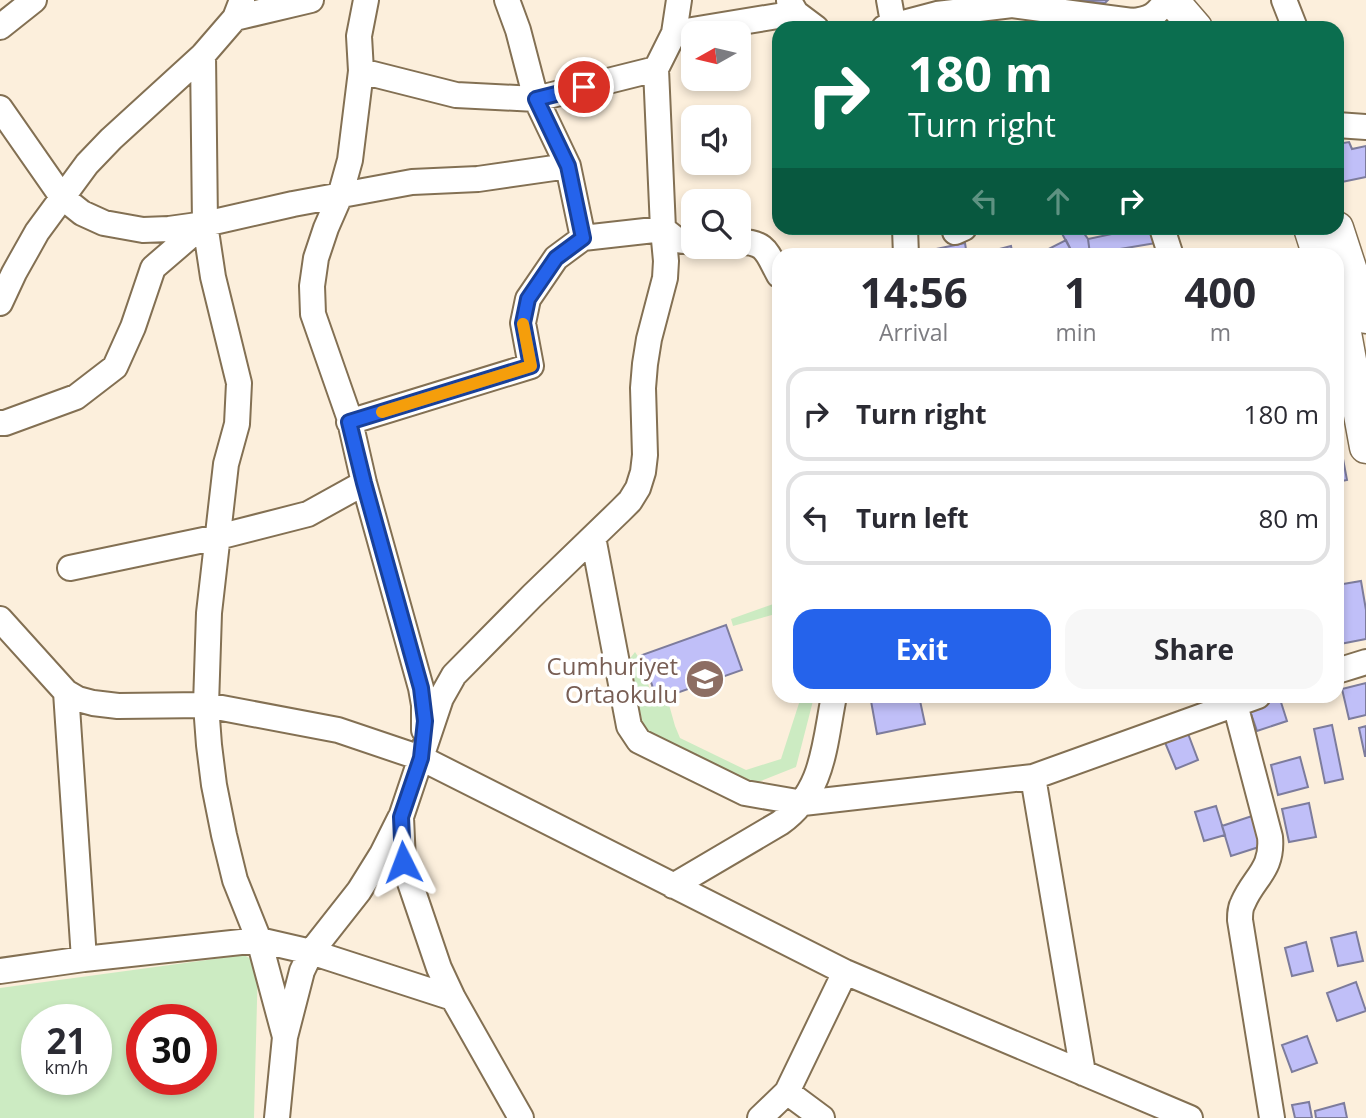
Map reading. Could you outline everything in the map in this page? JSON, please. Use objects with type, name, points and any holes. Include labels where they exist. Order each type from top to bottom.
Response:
[{"type":"main road","points":[[1164,8],[1185,21]]},
{"type":"main road","points":[[1344,249],[1366,317]]},
{"type":"main road","points":[[1344,330],[1366,447]]},
{"type":"street","points":[[0,27],[34,0]]},
{"type":"street","points":[[0,303],[37,232],[98,151],[203,55],[239,9],[311,0]]},
{"type":"street","points":[[366,0],[359,36],[361,71],[350,160],[340,196],[320,248],[312,286],[313,314],[349,422],[421,688],[425,721],[421,758]]},
{"type":"street","points":[[507,0],[536,99],[568,166],[583,238]]},
{"type":"street","points":[[277,1118],[285,1037],[302,971],[311,952],[359,891],[383,854],[401,817],[441,698],[454,676],[630,501],[638,488],[645,455],[643,388],[649,339],[665,278],[666,261],[656,69],[674,33],[679,0]]},
{"type":"street","points":[[889,0],[891,21]]},
{"type":"street","points":[[1284,0],[1292,21]]},
{"type":"street","points":[[912,21],[937,14],[1012,5],[1132,21],[1146,19],[1164,8]]},
{"type":"street","points":[[1012,5],[1022,21]]},
{"type":"street","points":[[674,33],[793,6],[809,21]]},
{"type":"street","points":[[203,55],[205,224],[213,276],[239,383],[237,424],[226,464],[209,613],[206,705],[214,785],[224,835],[235,880],[259,940],[285,1037]]},
{"type":"street","points":[[361,71],[456,95],[536,99],[656,69]]},
{"type":"street","points":[[0,108],[62,197],[91,218],[122,228],[143,230],[205,224],[293,204],[412,182],[478,179],[568,166]]},
{"type":"street","points":[[1344,125],[1366,127]]},
{"type":"street","points":[[0,423],[39,412],[76,397],[116,367],[153,268],[205,224]]},
{"type":"street","points":[[349,422],[531,366],[523,323],[528,299],[556,258],[583,238],[663,229],[681,241]]},
{"type":"street","points":[[751,243],[757,243],[765,250],[772,262]]},
{"type":"street","points":[[71,568],[218,537],[308,514],[364,483]]},
{"type":"street","points":[[593,537],[629,726],[639,741],[745,793],[803,803],[1033,777],[1220,703]]},
{"type":"street","points":[[0,619],[66,692],[78,699],[118,706],[206,705],[338,730],[421,758],[845,972],[1190,1118]]},
{"type":"street","points":[[1344,669],[1366,662]]},
{"type":"street","points":[[66,692],[84,959]]},
{"type":"street","points":[[673,886],[780,823],[803,803],[820,767],[833,703]]},
{"type":"street","points":[[1229,703],[1270,837],[1269,860],[1241,905],[1240,920],[1272,1118]]},
{"type":"street","points":[[1033,777],[1083,1073]]},
{"type":"street","points":[[401,817],[403,862],[434,956],[453,998],[521,1118]]},
{"type":"street","points":[[0,971],[259,940],[311,952],[453,998]]},
{"type":"street","points":[[760,1118],[787,1092],[845,972]]},
{"type":"street","points":[[787,1092],[822,1118]]},
{"type":"green space","points":[[772,604],[772,615],[733,626],[731,619]]},
{"type":"green space","points":[[635,652],[641,661],[654,703],[668,701],[680,738],[746,770],[781,759],[799,703],[812,703],[796,767],[751,785],[646,736],[628,661]]},
{"type":"green space","points":[[244,955],[258,963],[254,1118],[0,1118],[0,988]]},
{"type":"building","points":[[1070,0],[1108,0],[1105,3]]},
{"type":"building","points":[[1349,142],[1352,149],[1366,146],[1366,177],[1344,182],[1344,143]]},
{"type":"building","points":[[1063,235],[1085,235],[1088,239],[1089,248],[1070,248]]},
{"type":"building","points":[[1107,235],[1152,235],[1156,243],[1126,248],[1089,248],[1088,239]]},
{"type":"building","points":[[1066,240],[1070,248],[1050,248]]},
{"type":"building","points":[[965,243],[966,248],[941,248]]},
{"type":"building","points":[[1361,581],[1366,610],[1366,639],[1344,643],[1344,584]]},
{"type":"building","points":[[726,625],[742,670],[657,700],[642,655]]},
{"type":"building","points":[[1366,683],[1366,715],[1349,719],[1344,688]]},
{"type":"building","points":[[871,703],[920,703],[925,724],[877,734]]},
{"type":"building","points":[[1281,703],[1287,721],[1257,731],[1248,705]]},
{"type":"building","points":[[1332,725],[1343,779],[1325,783],[1314,729]]},
{"type":"building","points":[[1366,726],[1366,756],[1365,756],[1359,728]]},
{"type":"building","points":[[1187,731],[1198,760],[1176,769],[1164,740]]},
{"type":"building","points":[[1300,757],[1308,787],[1278,795],[1271,765]]},
{"type":"building","points":[[1309,803],[1316,837],[1289,842],[1282,809]]},
{"type":"building","points":[[1216,806],[1225,835],[1204,841],[1195,812]]},
{"type":"building","points":[[1252,816],[1262,846],[1231,856],[1222,826]]},
{"type":"building","points":[[1356,932],[1363,961],[1338,966],[1331,938]]},
{"type":"building","points":[[1306,942],[1313,971],[1292,976],[1285,948]]},
{"type":"building","points":[[1356,982],[1366,1011],[1337,1021],[1327,993]]},
{"type":"building","points":[[1307,1036],[1317,1063],[1292,1072],[1282,1045]]},
{"type":"building","points":[[1309,1102],[1312,1118],[1295,1118],[1292,1105]]},
{"type":"building","points":[[1344,1103],[1347,1118],[1316,1118],[1315,1111]]},
{"type":"slow traffic","points":[[382,412],[531,366],[523,324]]},
{"type":"place","name":"Cumhuriyet Ortaokulu","points":[[705,679]]},
{"type":"route","points":[[403,862],[401,817],[421,758],[424,705],[349,422],[531,366],[523,323],[528,299],[556,258],[583,238],[568,166],[536,99],[584,87]]}]
